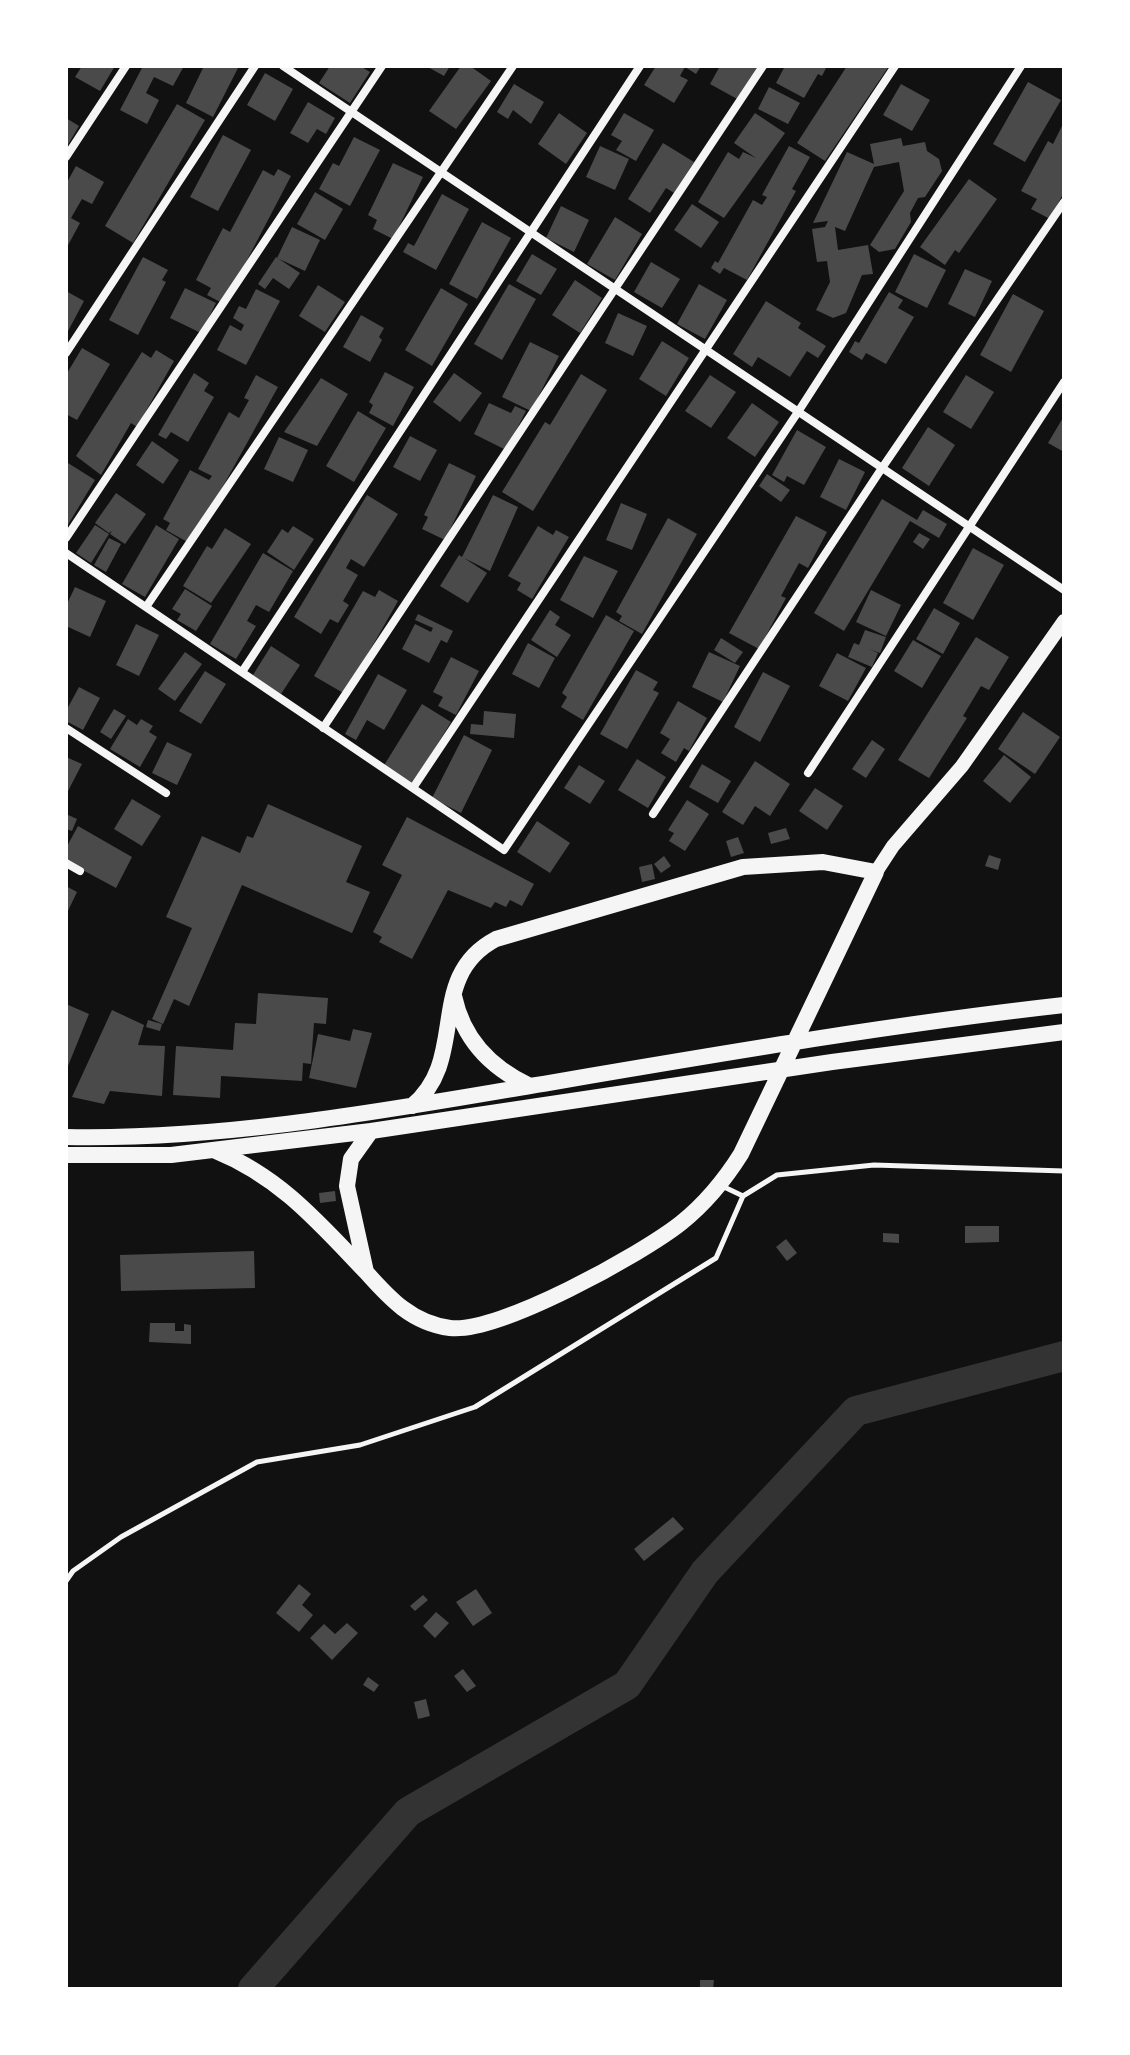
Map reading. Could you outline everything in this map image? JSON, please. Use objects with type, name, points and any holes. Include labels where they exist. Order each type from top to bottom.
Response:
[{"type":"highway","points":[[214,1150],[249,1164],[276,1182],[303,1204],[406,1313],[434,1325],[455,1329],[490,1322],[560,1293],[655,1242],[721,1185],[741,1154],[876,872],[823,862],[743,867],[496,939],[468,959],[453,990],[441,1069],[429,1090],[412,1106]]},
{"type":"highway","points":[[453,990],[472,1041],[497,1068],[530,1086]]},
{"type":"highway","points":[[66,1137],[175,1135],[412,1106],[737,1051],[1064,1005]]},
{"type":"highway","points":[[66,1155],[171,1155],[371,1131],[739,1075],[1064,1032]]},
{"type":"highway","points":[[366,1272],[347,1186],[351,1159],[371,1131]]},
{"type":"main road","points":[[876,872],[893,846],[962,766],[1064,621]]},
{"type":"street","points":[[66,157],[126,66]]},
{"type":"street","points":[[66,353],[255,66]]},
{"type":"street","points":[[283,66],[1064,590]]},
{"type":"street","points":[[66,538],[382,66]]},
{"type":"street","points":[[146,607],[513,66]]},
{"type":"street","points":[[242,672],[640,66]]},
{"type":"street","points":[[323,728],[763,66]]},
{"type":"street","points":[[413,788],[895,66]]},
{"type":"street","points":[[67,557],[146,607],[504,850],[798,412],[1021,66]]},
{"type":"street","points":[[653,814],[882,468],[1064,202]]},
{"type":"street","points":[[808,773],[1064,382]]},
{"type":"street","points":[[66,728],[166,793]]},
{"type":"street","points":[[66,863],[80,871]]},
{"type":"lane","points":[[66,1581],[73,1571],[121,1537],[257,1462],[360,1445],[475,1407],[716,1258],[743,1196],[777,1175],[874,1165],[1064,1171]]},
{"type":"lane","points":[[721,1185],[743,1196]]},
{"type":"building","points":[[82,66],[115,66],[100,91],[75,77]]},
{"type":"building","points":[[143,66],[184,66],[173,86],[154,77],[146,93],[159,100],[147,124],[120,110]]},
{"type":"building","points":[[204,66],[239,66],[213,117],[186,103]]},
{"type":"building","points":[[330,66],[360,66],[370,72],[350,103],[319,83]]},
{"type":"building","points":[[426,66],[450,66],[444,76]]},
{"type":"building","points":[[461,66],[470,66],[491,81],[456,129],[429,111]]},
{"type":"building","points":[[656,66],[701,66],[696,74],[685,67],[680,76],[688,80],[674,103],[644,85]]},
{"type":"building","points":[[720,66],[758,66],[739,100],[710,84]]},
{"type":"building","points":[[785,66],[827,66],[822,76],[818,74],[804,98],[776,83]]},
{"type":"building","points":[[847,66],[889,66],[825,161],[797,143]]},
{"type":"building","points":[[265,73],[293,89],[275,121],[247,105]]},
{"type":"building","points":[[1028,82],[1061,100],[1025,162],[993,144]]},
{"type":"building","points":[[514,84],[544,102],[531,124],[513,110],[508,119],[497,112]]},
{"type":"building","points":[[901,84],[930,100],[912,131],[883,115]]},
{"type":"building","points":[[769,87],[800,103],[788,124],[758,109]]},
{"type":"building","points":[[308,102],[335,118],[326,134],[317,129],[308,143],[290,133]]},
{"type":"building","points":[[177,104],[205,120],[133,243],[105,226]]},
{"type":"building","points":[[559,113],[587,133],[566,164],[538,144]]},
{"type":"building","points":[[624,113],[654,130],[636,161],[616,150],[622,141],[611,135]]},
{"type":"building","points":[[755,113],[785,133],[724,218],[698,202],[728,152],[739,159],[743,152],[756,158],[734,143]]},
{"type":"building","points":[[66,118],[79,126],[66,148]]},
{"type":"building","points":[[1064,122],[1064,192],[1050,219],[1031,209],[1037,199],[1021,191],[1048,141],[1053,144]]},
{"type":"building","points":[[223,135],[251,150],[218,211],[190,197]]},
{"type":"building","points":[[354,137],[380,150],[350,206],[319,189],[333,163],[339,166]]},
{"type":"building","points":[[901,138],[903,146],[925,142],[927,151],[939,159],[942,171],[925,197],[918,198],[910,213],[911,222],[895,249],[879,252],[870,245],[904,191],[899,162],[874,167],[845,231],[835,227],[838,250],[868,245],[873,274],[862,275],[846,313],[833,318],[816,310],[830,282],[827,261],[817,262],[812,229],[825,227],[828,221],[813,223],[847,152],[874,164],[870,144]]},
{"type":"building","points":[[663,143],[694,162],[674,193],[666,188],[650,213],[628,199]]},
{"type":"building","points":[[600,146],[629,159],[615,190],[586,177]]},
{"type":"building","points":[[789,146],[810,157],[792,189],[796,191],[747,280],[724,268],[720,274],[711,268],[715,261],[718,263],[753,200],[762,205],[767,197],[762,195]]},
{"type":"building","points":[[393,163],[423,177],[393,239],[373,229],[377,220],[368,215]]},
{"type":"building","points":[[76,166],[104,182],[92,204],[82,199],[71,218],[80,223],[66,249],[66,184]]},
{"type":"building","points":[[278,169],[291,176],[224,304],[207,295],[211,288],[196,280],[223,228],[230,232],[263,170],[274,176]]},
{"type":"building","points":[[969,179],[997,199],[959,253],[955,250],[945,265],[920,247]]},
{"type":"building","points":[[315,192],[343,209],[325,240],[297,224]]},
{"type":"building","points":[[442,194],[469,209],[436,270],[403,252],[408,243],[414,246]]},
{"type":"building","points":[[692,204],[719,222],[701,248],[674,230]]},
{"type":"building","points":[[561,206],[589,220],[574,252],[546,238]]},
{"type":"building","points":[[615,217],[642,234],[615,280],[587,264]]},
{"type":"building","points":[[482,222],[511,238],[477,299],[449,284]]},
{"type":"building","points":[[292,227],[320,240],[305,271],[277,258]]},
{"type":"building","points":[[532,254],[557,269],[541,295],[516,281]]},
{"type":"building","points":[[914,254],[946,270],[927,308],[895,292]]},
{"type":"building","points":[[143,257],[168,270],[162,280],[166,282],[138,335],[109,320]]},
{"type":"building","points":[[276,257],[300,273],[289,289],[273,278],[265,289],[258,284]]},
{"type":"building","points":[[651,262],[680,279],[662,308],[634,292]]},
{"type":"building","points":[[965,269],[992,281],[975,317],[948,304]]},
{"type":"building","points":[[575,280],[602,298],[580,333],[552,315]]},
{"type":"building","points":[[509,284],[536,299],[502,360],[474,344]]},
{"type":"building","points":[[699,284],[727,300],[705,339],[677,324]]},
{"type":"building","points":[[318,285],[345,302],[325,332],[299,316]]},
{"type":"building","points":[[185,288],[216,303],[201,333],[170,318]]},
{"type":"building","points":[[441,288],[468,304],[432,366],[405,350]]},
{"type":"building","points":[[256,289],[280,301],[246,365],[217,350],[230,325],[241,331],[244,325],[233,318],[239,306],[246,309]]},
{"type":"building","points":[[66,291],[84,301],[66,335]]},
{"type":"building","points":[[889,292],[903,300],[898,308],[914,317],[886,364],[866,353],[862,360],[849,352],[855,341],[859,343]]},
{"type":"building","points":[[1013,294],[1044,311],[1011,372],[980,355]]},
{"type":"building","points":[[766,301],[801,323],[798,328],[826,346],[818,358],[807,351],[790,377],[758,357],[752,367],[733,354]]},
{"type":"building","points":[[618,313],[647,326],[633,356],[605,343]]},
{"type":"building","points":[[361,315],[384,328],[379,337],[382,340],[370,362],[343,347]]},
{"type":"building","points":[[662,341],[689,358],[666,396],[639,379]]},
{"type":"building","points":[[530,342],[559,356],[531,411],[502,397]]},
{"type":"building","points":[[82,348],[110,364],[77,420],[66,414],[66,375]]},
{"type":"building","points":[[156,350],[174,361],[137,427],[131,423],[101,475],[76,456],[142,352],[151,358]]},
{"type":"building","points":[[385,372],[414,387],[393,426],[369,413],[373,405],[369,402]]},
{"type":"building","points":[[194,373],[209,383],[204,391],[214,397],[188,442],[171,432],[166,439],[158,435]]},
{"type":"building","points":[[454,373],[482,393],[460,422],[433,402]]},
{"type":"building","points":[[581,374],[607,390],[533,511],[502,492],[545,422],[550,425]]},
{"type":"building","points":[[256,375],[278,387],[191,544],[166,530],[170,523],[163,519],[190,470],[209,480],[212,476],[198,469],[229,412],[239,418],[249,400],[244,398]]},
{"type":"building","points":[[710,375],[736,392],[711,428],[685,411]]},
{"type":"building","points":[[966,375],[994,392],[971,429],[943,412]]},
{"type":"building","points":[[321,378],[348,394],[317,446],[284,432]]},
{"type":"building","points":[[489,403],[511,413],[515,406],[526,411],[506,450],[474,434]]},
{"type":"building","points":[[752,403],[779,422],[755,457],[727,438]]},
{"type":"building","points":[[358,411],[386,428],[354,482],[326,466]]},
{"type":"building","points":[[1064,416],[1064,452],[1048,443]]},
{"type":"building","points":[[928,427],[955,445],[929,486],[902,468]]},
{"type":"building","points":[[797,430],[826,447],[804,485],[787,476],[784,482],[772,475]]},
{"type":"building","points":[[410,436],[437,450],[420,481],[393,467]]},
{"type":"building","points":[[279,437],[308,450],[293,482],[264,469]]},
{"type":"building","points":[[152,441],[179,460],[163,484],[136,465]]},
{"type":"building","points":[[839,459],[865,472],[846,510],[820,497]]},
{"type":"building","points":[[68,463],[95,480],[66,528],[66,466]]},
{"type":"building","points":[[449,463],[476,476],[445,540],[422,529],[428,517],[424,515]]},
{"type":"building","points":[[767,474],[790,490],[781,502],[759,486]]},
{"type":"building","points":[[116,493],[146,514],[125,544],[110,534],[112,531],[109,533],[95,523]]},
{"type":"building","points":[[367,495],[398,514],[364,567],[351,559],[346,568],[358,575],[343,601],[349,605],[338,623],[330,619],[321,634],[294,617]]},
{"type":"building","points":[[493,495],[518,507],[490,571],[464,558],[487,573],[468,603],[440,586],[459,555],[462,557]]},
{"type":"building","points":[[882,499],[917,520],[923,510],[947,524],[939,538],[910,521],[844,631],[814,613]]},
{"type":"building","points":[[621,503],[647,514],[632,550],[606,540]]},
{"type":"building","points":[[796,516],[827,532],[808,568],[799,563],[781,596],[786,598],[759,649],[729,633]]},
{"type":"building","points":[[668,518],[697,534],[642,634],[619,621],[622,616],[616,612]]},
{"type":"building","points":[[95,525],[109,534],[91,563],[76,553]]},
{"type":"building","points":[[156,525],[179,539],[145,597],[122,584]]},
{"type":"building","points":[[293,526],[314,539],[294,570],[267,552],[282,529],[288,533]]},
{"type":"building","points":[[538,526],[553,535],[556,530],[569,537],[532,599],[517,590],[521,583],[508,576]]},
{"type":"building","points":[[225,528],[251,544],[211,603],[183,586],[207,546],[212,549]]},
{"type":"building","points":[[919,533],[930,539],[923,549],[913,542]]},
{"type":"building","points":[[109,538],[121,544],[106,572],[94,565]]},
{"type":"building","points":[[973,548],[1004,565],[973,620],[943,603]]},
{"type":"building","points":[[263,553],[293,571],[269,612],[256,605],[247,621],[256,626],[236,659],[210,644]]},
{"type":"building","points":[[584,556],[618,571],[593,618],[560,600]]},
{"type":"building","points":[[75,587],[106,601],[90,637],[66,626],[66,606]]},
{"type":"building","points":[[185,589],[212,606],[196,631],[177,620],[181,614],[172,609]]},
{"type":"building","points":[[379,590],[398,601],[345,694],[314,676],[363,591],[375,597]]},
{"type":"building","points":[[871,590],[901,605],[886,636],[856,622]]},
{"type":"building","points":[[934,608],[960,623],[943,654],[916,639]]},
{"type":"building","points":[[550,610],[560,617],[555,625],[571,635],[557,657],[531,640]]},
{"type":"building","points":[[418,614],[453,631],[447,643],[441,640],[429,663],[402,649],[415,624],[431,632],[433,628],[415,620]]},
{"type":"building","points":[[606,615],[634,631],[583,720],[561,707],[567,697],[562,693]]},
{"type":"building","points":[[136,624],[159,635],[139,676],[116,665]]},
{"type":"building","points":[[865,630],[886,637],[880,653],[869,649],[878,653],[872,667],[848,657],[854,643],[859,645]]},
{"type":"building","points":[[976,637],[1009,657],[989,690],[981,686],[963,716],[967,718],[929,778],[898,760]]},
{"type":"building","points":[[721,638],[743,652],[735,663],[714,650]]},
{"type":"building","points":[[913,640],[941,656],[922,688],[894,671]]},
{"type":"building","points":[[528,643],[555,658],[539,688],[512,674]]},
{"type":"building","points":[[271,646],[300,665],[281,694],[253,675]]},
{"type":"building","points":[[185,652],[202,664],[175,701],[158,689]]},
{"type":"building","points":[[709,652],[740,666],[723,702],[692,687]]},
{"type":"building","points":[[837,653],[866,668],[848,701],[819,686]]},
{"type":"building","points":[[451,657],[479,671],[456,715],[438,706],[443,697],[433,692]]},
{"type":"building","points":[[636,670],[658,682],[653,690],[659,693],[627,749],[600,734]]},
{"type":"building","points":[[205,671],[226,684],[201,724],[179,711]]},
{"type":"building","points":[[763,672],[790,686],[760,742],[734,727]]},
{"type":"building","points":[[378,674],[407,690],[384,730],[367,720],[356,740],[345,734]]},
{"type":"building","points":[[79,687],[100,698],[83,730],[66,721],[66,711]]},
{"type":"building","points":[[678,701],[707,718],[689,751],[684,748],[676,762],[661,753],[670,739],[660,733]]},
{"type":"building","points":[[422,704],[451,722],[412,785],[383,767]]},
{"type":"building","points":[[114,709],[126,716],[111,739],[100,732]]},
{"type":"building","points":[[484,711],[516,714],[514,738],[470,734],[471,724],[483,725]]},
{"type":"building","points":[[1023,712],[1060,737],[1035,774],[998,749]]},
{"type":"building","points":[[128,719],[137,725],[141,719],[153,726],[149,732],[157,737],[140,767],[110,749]]},
{"type":"building","points":[[464,735],[492,750],[461,813],[432,798]]},
{"type":"building","points":[[872,740],[885,749],[866,778],[852,769]]},
{"type":"building","points":[[167,742],[192,754],[177,785],[152,773]]},
{"type":"building","points":[[1004,755],[1031,777],[1010,803],[983,781]]},
{"type":"building","points":[[66,757],[82,764],[66,795]]},
{"type":"building","points":[[637,759],[666,777],[648,808],[618,790]]},
{"type":"building","points":[[755,761],[790,784],[770,816],[755,806],[743,825],[722,812]]},
{"type":"building","points":[[702,764],[731,781],[718,803],[689,787]]},
{"type":"building","points":[[579,765],[605,781],[590,804],[564,788]]},
{"type":"building","points":[[815,788],[843,806],[827,830],[799,811]]},
{"type":"building","points":[[132,799],[161,816],[142,846],[114,829]]},
{"type":"building","points":[[687,800],[709,814],[685,851],[669,841],[674,833],[668,830]]},
{"type":"building","points":[[268,804],[362,846],[346,882],[370,892],[352,933],[242,885],[189,1006],[174,999],[163,1024],[152,1019],[192,928],[166,917],[202,836],[240,853],[247,836],[253,838]]},
{"type":"building","points":[[66,814],[77,819],[72,831],[66,829]]},
{"type":"building","points":[[407,817],[534,884],[522,906],[510,900],[506,907],[495,902],[491,908],[448,890],[412,959],[379,942],[382,937],[373,932],[402,875],[382,865]]},
{"type":"building","points":[[537,821],[570,843],[550,873],[517,852]]},
{"type":"building","points":[[78,826],[132,857],[116,888],[66,861],[66,848]]},
{"type":"building","points":[[786,828],[790,839],[771,844],[768,833]]},
{"type":"building","points":[[738,837],[744,853],[731,857],[726,841]]},
{"type":"building","points":[[989,855],[1001,859],[998,870],[985,866]]},
{"type":"building","points":[[664,856],[671,866],[661,873],[654,864]]},
{"type":"building","points":[[652,864],[655,879],[642,882],[639,867]]},
{"type":"building","points":[[66,886],[77,892],[66,915]]},
{"type":"building","points":[[258,993],[328,998],[326,1024],[314,1023],[311,1064],[303,1063],[302,1081],[221,1076],[220,1098],[173,1095],[176,1046],[233,1050],[235,1023],[256,1024]]},
{"type":"building","points":[[66,1004],[89,1014],[66,1071]]},
{"type":"building","points":[[112,1010],[144,1025],[138,1045],[165,1046],[162,1096],[110,1091],[104,1104],[72,1097]]},
{"type":"building","points":[[148,1020],[162,1024],[160,1031],[146,1027]]},
{"type":"building","points":[[353,1029],[372,1033],[356,1088],[309,1078],[318,1034],[350,1041]]},
{"type":"building","points":[[335,1191],[336,1201],[320,1203],[319,1193]]},
{"type":"building","points":[[965,1226],[999,1226],[999,1242],[965,1243]]},
{"type":"building","points":[[883,1233],[899,1234],[899,1243],[883,1242]]},
{"type":"building","points":[[786,1239],[797,1253],[787,1261],[776,1247]]},
{"type":"building","points":[[254,1251],[255,1288],[121,1291],[120,1255]]},
{"type":"building","points":[[150,1323],[175,1323],[175,1331],[184,1331],[184,1324],[191,1325],[191,1344],[149,1342]]},
{"type":"building","points":[[673,1517],[684,1529],[644,1561],[634,1549]]},
{"type":"building","points":[[299,1584],[311,1594],[302,1605],[313,1615],[299,1632],[276,1613]]},
{"type":"building","points":[[476,1589],[492,1613],[473,1626],[456,1602]]},
{"type":"building","points":[[423,1595],[428,1600],[415,1611],[410,1606]]},
{"type":"building","points":[[436,1612],[449,1623],[435,1638],[423,1626]]},
{"type":"building","points":[[347,1623],[358,1633],[332,1660],[310,1638],[324,1624],[335,1634]]},
{"type":"building","points":[[463,1669],[476,1686],[467,1692],[454,1676]]},
{"type":"building","points":[[368,1677],[379,1685],[374,1692],[363,1685]]},
{"type":"building","points":[[426,1699],[430,1716],[418,1719],[414,1702]]},
{"type":"building","points":[[700,1980],[714,1980],[713,1989],[700,1989]]},
{"type":"waterway","points":[[253,1989],[408,1812],[627,1685],[705,1572],[856,1411],[1064,1356]]}]
